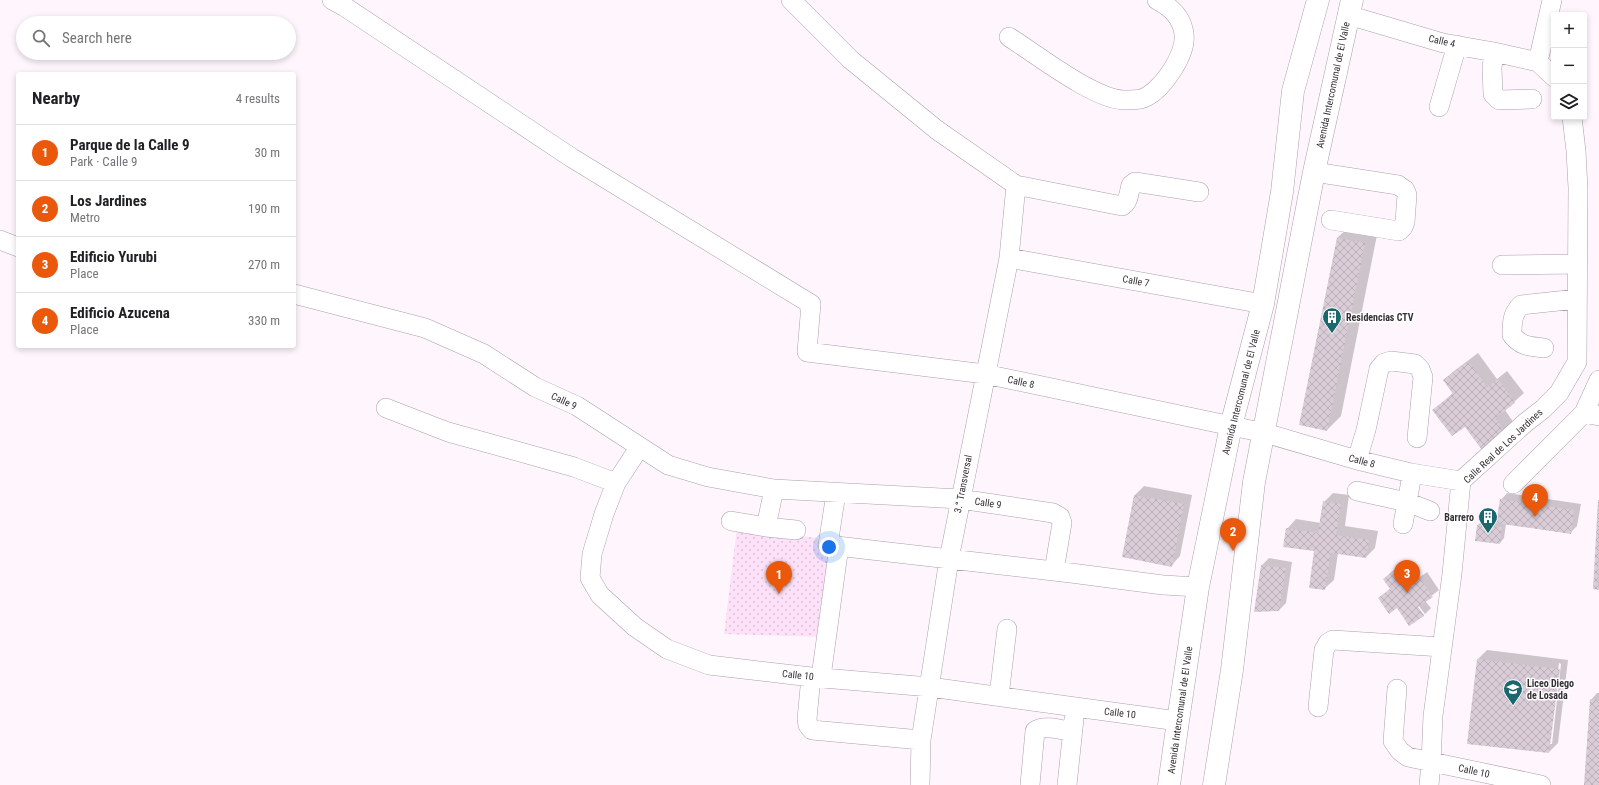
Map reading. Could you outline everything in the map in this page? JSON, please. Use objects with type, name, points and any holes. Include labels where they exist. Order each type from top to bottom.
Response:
[{"type":"main road","name":"Avenida Intercomunal de El Valle","points":[[1169,785],[1198,587],[1231,426],[1263,304],[1282,192],[1294,91],[1318,0]]},
{"type":"main road","name":"Avenida Intercomunal de El Valle","points":[[1214,785],[1232,670],[1254,482],[1265,433],[1314,172],[1350,7]]},
{"type":"street","name":"Calle 8","points":[[332,0],[345,7],[572,158],[811,304],[807,352],[985,374],[1265,433],[1357,460],[1410,473],[1461,481]]},
{"type":"street","points":[[791,0],[857,65],[937,130],[1016,185],[1122,206],[1126,204],[1131,185],[1135,182],[1199,192]]},
{"type":"street","points":[[1010,37],[1073,79],[1094,91],[1121,100],[1142,99],[1163,84],[1177,62],[1184,42],[1184,34],[1178,17],[1168,6],[1157,0]]},
{"type":"street","points":[[1551,75],[1538,62],[1552,0]]},
{"type":"street","name":"Calle 4","points":[[1350,7],[1442,43],[1494,52],[1538,62]]},
{"type":"street","points":[[1439,107],[1457,45]]},
{"type":"street","points":[[1494,52],[1492,75],[1493,94],[1496,98],[1500,100],[1532,99]]},
{"type":"street","name":"Calle Real de Los Jardines","points":[[1428,785],[1431,763],[1433,716],[1461,481],[1525,423],[1543,409],[1559,393],[1577,362],[1576,150],[1572,120]]},
{"type":"street","points":[[1314,172],[1398,185],[1405,190],[1407,194],[1405,222],[1399,231],[1331,220]]},
{"type":"street","name":"3.° Transversal","points":[[920,785],[921,740],[949,558],[1009,258],[1016,185]]},
{"type":"street","points":[[0,240],[16,246]]},
{"type":"street","name":"Calle 7","points":[[1009,258],[1263,304]]},
{"type":"street","points":[[1502,265],[1577,264]]},
{"type":"street","name":"Calle 9","points":[[296,295],[425,328],[458,342],[484,354],[535,387],[577,406],[639,448],[668,465],[708,477],[774,488],[960,499],[1053,513],[1060,517],[1062,523],[1054,570]]},
{"type":"street","points":[[1544,348],[1526,346],[1518,342],[1512,335],[1513,320],[1516,311],[1521,305],[1577,299]]},
{"type":"street","points":[[1357,460],[1366,430],[1379,369],[1384,363],[1391,361],[1415,364],[1420,369],[1423,376],[1417,438]]},
{"type":"street","points":[[1513,484],[1591,414],[1599,380]]},
{"type":"street","points":[[386,408],[448,432],[574,467],[616,483]]},
{"type":"street","name":"Calle 10","points":[[639,448],[616,483],[604,514],[592,554],[590,578],[600,595],[635,627],[667,649],[709,665],[816,677],[930,687],[1178,721]]},
{"type":"street","points":[[1403,524],[1410,486],[1410,473]]},
{"type":"street","points":[[766,527],[774,488]]},
{"type":"street","points":[[1357,491],[1407,502],[1430,511]]},
{"type":"street","points":[[836,492],[828,545],[1054,570],[1163,585],[1198,587]]},
{"type":"street","points":[[731,521],[796,530]]},
{"type":"street","points":[[839,546],[816,677],[807,719],[808,725],[812,730],[921,740]]},
{"type":"street","points":[[999,696],[1007,629]]},
{"type":"street","points":[[1318,707],[1324,650],[1328,643],[1333,640],[1442,647]]},
{"type":"street","name":"Calle 10","points":[[1397,688],[1393,741],[1396,747],[1408,758],[1541,785]]},
{"type":"street","points":[[1067,785],[1076,708]]},
{"type":"street","points":[[1030,785],[1036,731],[1039,728],[1046,728],[1072,732]]},
{"type":"shaded area","points":[[737,527],[817,538],[820,546],[832,554],[825,637],[724,634]]},
{"type":"building","name":"Residencias CTV","points":[[1337,238],[1365,243],[1327,431],[1299,425]]},
{"type":"building","points":[[1468,361],[1487,387],[1498,379],[1515,403],[1495,418],[1506,433],[1482,450],[1465,427],[1452,436],[1432,410],[1453,394],[1443,380]]},
{"type":"building","points":[[1134,495],[1184,504],[1172,567],[1122,557]]},
{"type":"building","points":[[1500,499],[1574,510],[1571,534],[1496,523]]},
{"type":"building","points":[[1599,500],[1599,590],[1593,589]]},
{"type":"building","points":[[1323,501],[1341,504],[1336,535],[1369,540],[1366,558],[1331,553],[1325,590],[1309,588],[1314,551],[1283,547],[1286,528],[1318,533]]},
{"type":"building","name":"Barrero","points":[[1477,525],[1502,527],[1500,544],[1475,541]]},
{"type":"building","points":[[1261,565],[1286,568],[1279,611],[1254,612]]},
{"type":"building","points":[[1399,568],[1410,585],[1420,579],[1433,597],[1418,607],[1424,616],[1409,626],[1397,608],[1389,614],[1378,598],[1390,589],[1383,579]]},
{"type":"building","points":[[1477,659],[1560,669],[1549,753],[1467,744]]},
{"type":"building","points":[[1590,699],[1599,700],[1599,785],[1584,785]]},
{"type":"place","name":"Residencias CTV","points":[[1332,334]]},
{"type":"place","name":"Edificio Azucena","points":[[1535,517]]},
{"type":"place","name":"Barrero","points":[[1488,534]]},
{"type":"place","name":"Los Jardines","points":[[1233,551]]},
{"type":"place","name":"Edificio Yurubi","points":[[1407,593]]},
{"type":"place","name":"Parque de la Calle 9","points":[[779,594]]},
{"type":"place","name":"Liceo Diego de Losada","points":[[1513,706]]}]
